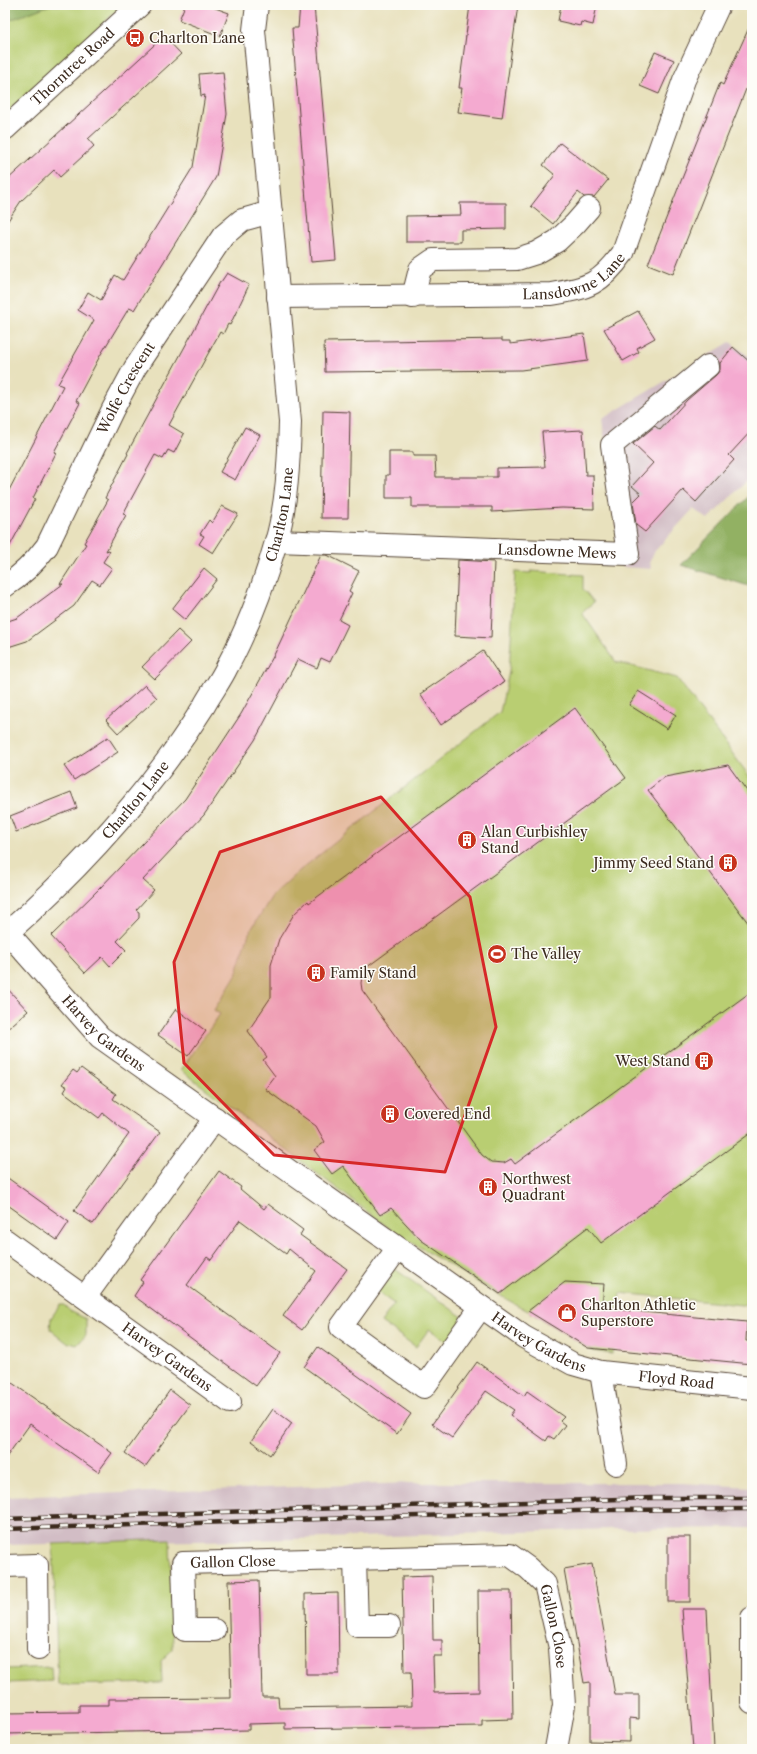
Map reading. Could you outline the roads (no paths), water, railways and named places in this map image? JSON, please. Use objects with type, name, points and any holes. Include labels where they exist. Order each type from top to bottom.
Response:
[{"type":"street","name":"Thorntree Road","points":[[5,128],[140,5]]},
{"type":"street","name":"Charlton Lane","points":[[7,934],[68,877],[124,817],[185,736],[227,667],[256,601],[276,541],[288,474],[290,422],[254,30],[257,5]]},
{"type":"street","name":"Lansdowne Lane","points":[[278,297],[413,297],[552,294],[578,290],[596,283],[611,270],[623,253],[684,80],[719,5]]},
{"type":"street","points":[[413,297],[420,269],[433,260],[517,259],[536,253],[557,241],[589,208]]},
{"type":"street","name":"Wolfe Crescent","points":[[5,586],[26,571],[47,546],[113,409],[135,368],[223,236],[242,220],[271,212]]},
{"type":"street","name":"Lansdowne Mews","points":[[276,541],[628,554],[612,445],[708,366]]},
{"type":"street","name":"Harvey Gardens","points":[[7,934],[100,1037],[397,1249],[548,1352],[573,1364],[601,1372]]},
{"type":"street","points":[[85,1297],[215,1118]]},
{"type":"street","name":"Harvey Gardens","points":[[5,1240],[230,1402]]},
{"type":"street","name":"Harvey Gardens","points":[[397,1249],[341,1327],[424,1387],[481,1307]]},
{"type":"street","points":[[601,1372],[616,1464]]},
{"type":"street","name":"Floyd Road","points":[[601,1372],[752,1388]]},
{"type":"street","name":"Gallon Close","points":[[214,1630],[185,1630],[183,1563],[355,1560],[510,1555],[528,1568],[545,1584],[561,1656],[564,1705],[556,1749]]},
{"type":"street","points":[[355,1560],[357,1626],[389,1626]]},
{"type":"street","points":[[5,1566],[37,1565],[38,1648]]},
{"type":"street","points":[[752,1618],[752,1702]]},
{"type":"railway","points":[[5,1519],[651,1498],[752,1498]]},
{"type":"railway","points":[[5,1529],[608,1510],[752,1509]]},
{"type":"place","name":"Charlton Lane","points":[[135,38]]},
{"type":"place","name":"Alan Curbishley Stand","points":[[467,840]]},
{"type":"place","name":"Jimmy Seed Stand","points":[[728,863]]},
{"type":"place","name":"The Valley","points":[[497,954]]},
{"type":"place","name":"Family Stand","points":[[316,973]]},
{"type":"place","name":"West Stand","points":[[704,1061]]},
{"type":"place","name":"Covered End","points":[[390,1114]]},
{"type":"place","name":"Northwest Quadrant","points":[[488,1187]]},
{"type":"place","name":"Charlton Athletic Superstore","points":[[567,1313]]}]
